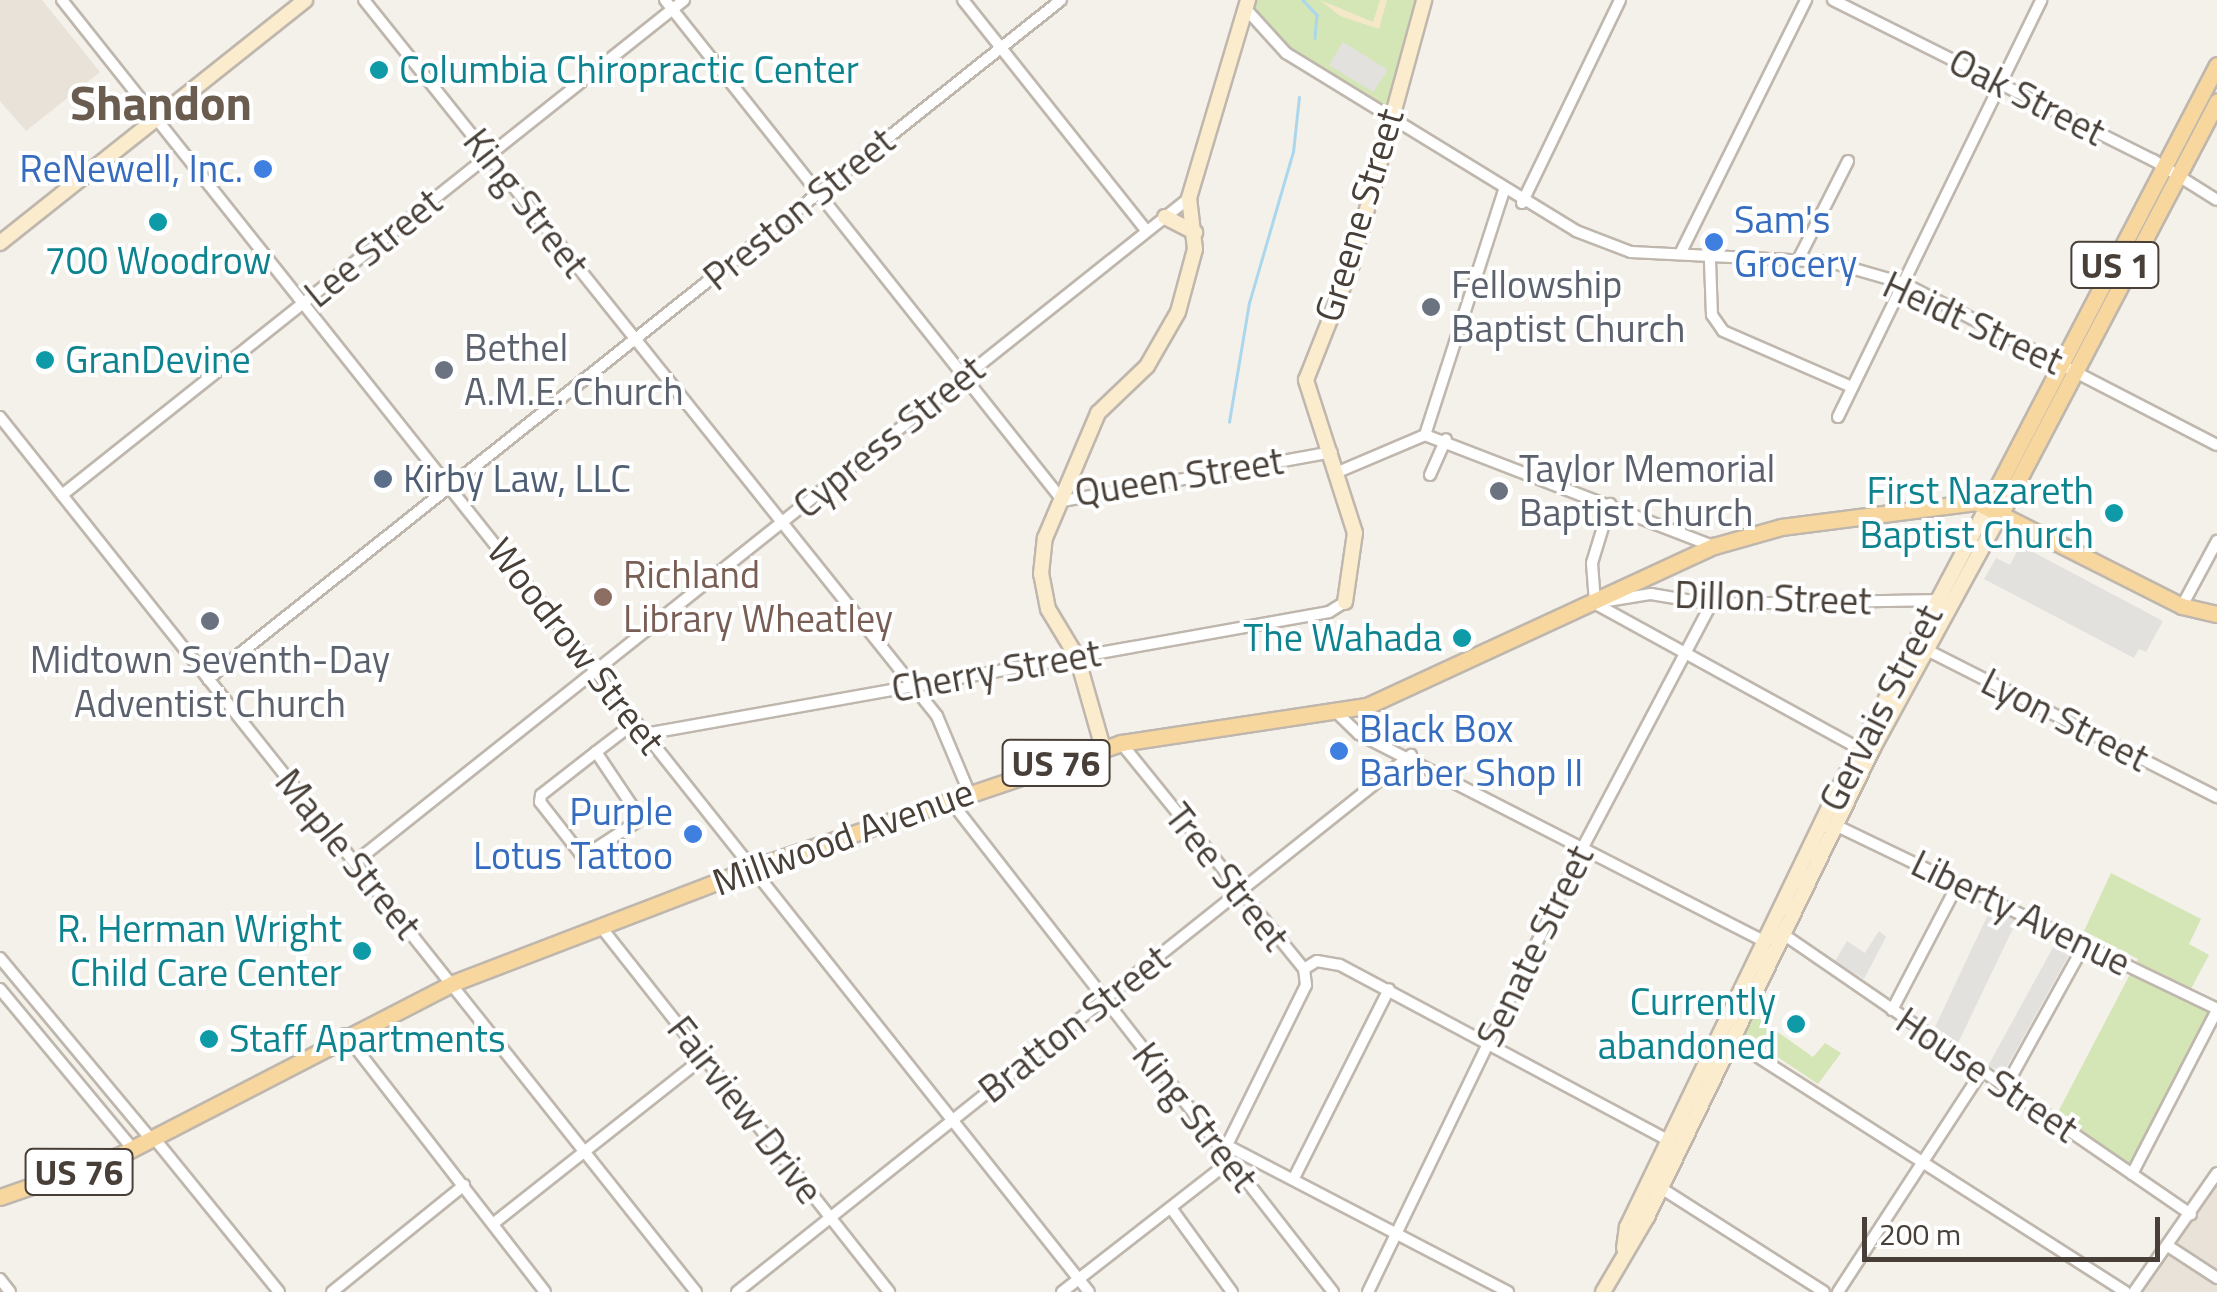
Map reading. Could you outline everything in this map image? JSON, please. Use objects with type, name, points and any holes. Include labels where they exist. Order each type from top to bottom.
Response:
[{"type":"main road","points":[[0,244],[305,0]]},
{"type":"main road","name":"Greene Street","points":[[1345,602],[1355,532],[1306,380],[1352,264],[1424,0]]},
{"type":"main road","points":[[1103,748],[1077,657],[1048,609],[1041,574],[1046,538],[1098,413],[1147,366],[1166,337],[1190,279],[1195,232],[1190,198],[1248,5]]},
{"type":"main road","name":"Gervais Street","points":[[1603,1292],[1661,1188],[1764,941],[1830,822],[1943,600],[2076,371],[2172,172],[2217,65]]},
{"type":"main road","name":"Gervais Street","points":[[1994,509],[2062,362],[2217,100]]},
{"type":"main road","points":[[1165,217],[1195,232]]},
{"type":"main road","name":"Millwood Avenue","points":[[0,1197],[132,1148],[344,1034],[453,983],[752,868],[948,798],[1121,743],[1200,727],[1338,714],[1408,690],[1714,546],[1836,516],[1960,500],[1994,509],[2182,606],[2217,614]]},
{"type":"main road","name":"Gervais Street","points":[[1623,1254],[1628,1227],[1668,1140],[1783,934],[1858,748],[1919,646]]},
{"type":"street","name":"Woodrow Street","points":[[62,0],[1089,1292]]},
{"type":"street","name":"King Street","points":[[364,0],[937,716],[969,792]]},
{"type":"street","name":"Lee Street","points":[[62,495],[488,156],[668,5],[684,0]]},
{"type":"street","points":[[963,0],[1147,231]]},
{"type":"street","name":"Preston Street","points":[[208,680],[1061,0]]},
{"type":"street","points":[[1522,203],[1620,0]]},
{"type":"street","points":[[1680,254],[1806,0]]},
{"type":"street","name":"Oak Street","points":[[1834,0],[2001,82],[2217,200]]},
{"type":"street","points":[[1838,417],[2041,0]]},
{"type":"street","name":"Queen Street","points":[[668,5],[1063,501],[1332,452]]},
{"type":"street","name":"Heidt Street","points":[[1248,5],[1286,53],[1522,203],[1632,252],[1710,260],[1798,260],[1903,284],[2062,362],[2217,445]]},
{"type":"street","points":[[1798,260],[1848,161]]},
{"type":"street","points":[[1424,435],[1504,191]]},
{"type":"street","name":"Cypress Street","points":[[354,863],[1190,198]]},
{"type":"street","points":[[1710,260],[1712,315],[1723,332],[1852,388]]},
{"type":"street","name":"Maple Street","points":[[0,417],[696,1292]]},
{"type":"street","points":[[1338,472],[1424,435],[1446,439],[1714,546]]},
{"type":"street","points":[[1430,475],[1446,439]]},
{"type":"street","points":[[1610,504],[1592,564],[1596,603],[1683,656],[1858,748]]},
{"type":"street","points":[[2182,606],[2217,541]]},
{"type":"street","name":"Dillon Street","points":[[1596,603],[1651,594],[1711,604],[1943,600]]},
{"type":"street","name":"Cherry Street","points":[[645,734],[1328,612],[1345,602]]},
{"type":"street","name":"Senate Street","points":[[1368,1292],[1394,1230],[1583,846],[1711,604]]},
{"type":"street","name":"Lyon Street","points":[[1919,646],[2217,796]]},
{"type":"street","points":[[1338,714],[1360,734],[1411,755],[1764,941]]},
{"type":"street","points":[[596,752],[641,818],[583,857],[540,802],[596,752],[636,722]]},
{"type":"street","name":"Tree Street","points":[[1121,743],[1238,894],[1304,968],[1317,961],[1340,965],[1668,1140]]},
{"type":"street","name":"Bratton Street","points":[[737,1292],[1411,755]]},
{"type":"street","name":"King Street","points":[[948,798],[1334,1292]]},
{"type":"street","name":"Liberty Avenue","points":[[1830,822],[2086,942],[2217,1009]]},
{"type":"street","points":[[1892,1010],[1958,882]]},
{"type":"street","name":"Fairview Drive","points":[[601,927],[889,1292]]},
{"type":"street","name":"House Street","points":[[1783,934],[2191,1214]]},
{"type":"street","points":[[2005,1088],[2086,942]]},
{"type":"street","points":[[0,958],[279,1292]]},
{"type":"street","points":[[1062,1292],[1172,1208],[1226,1154],[1306,985],[1304,968]]},
{"type":"street","points":[[0,989],[132,1148]]},
{"type":"street","points":[[1295,1176],[1388,989]]},
{"type":"street","points":[[2132,1174],[2217,1009]]},
{"type":"street","points":[[344,1034],[545,1292]]},
{"type":"street","points":[[1726,1037],[2126,1292]]},
{"type":"street","points":[[494,1223],[704,1057]]},
{"type":"street","points":[[1838,1292],[1981,1073]]},
{"type":"street","points":[[1226,1154],[1295,1176],[1508,1292]]},
{"type":"street","points":[[2134,1292],[2217,1174]]},
{"type":"street","points":[[332,1292],[464,1185]]},
{"type":"street","points":[[1661,1188],[1818,1291]]},
{"type":"street","points":[[1172,1208],[1232,1292]]},
{"type":"street","points":[[2168,1246],[2217,1278]]},
{"type":"shaded area","points":[[0,0],[42,0],[100,72],[26,131],[0,101]]},
{"type":"shaded area","points":[[1343,42],[1388,70],[1373,92],[1329,65]]},
{"type":"shaded area","points":[[2020,545],[2163,621],[2146,652],[2139,649],[2134,658],[1984,579],[1996,558],[2010,565]]},
{"type":"shaded area","points":[[1991,908],[2017,920],[1958,1043],[1935,1027]]},
{"type":"shaded area","points":[[1879,931],[1886,937],[1864,979],[1835,961],[1847,941],[1865,953]]},
{"type":"shaded area","points":[[2057,940],[2070,953],[2004,1072],[1988,1066]]},
{"type":"shaded area","points":[[2217,1173],[2217,1292],[2134,1292]]},
{"type":"green space","points":[[1248,0],[1424,0],[1390,118],[1286,53],[1247,10]]},
{"type":"green space","points":[[2111,873],[2201,919],[2189,944],[2209,955],[2185,1000],[2214,1015],[2131,1167],[2057,1114],[2138,959],[2084,931]]},
{"type":"green space","points":[[1752,1014],[1813,1057],[1825,1043],[1841,1053],[1818,1084],[1743,1034]]},
{"type":"sand","points":[[1320,0],[1373,22],[1380,0],[1387,0],[1379,29],[1340,16]]},
{"type":"waterway","points":[[1303,0],[1317,15],[1315,38]]},
{"type":"waterway","points":[[1229,422],[1249,303],[1293,152],[1299,97]]},
{"type":"place","name":"Columbia Chiropractic Center","points":[[379,70]]},
{"type":"place","name":"ReNewell, Inc.","points":[[263,169]]},
{"type":"place","name":"700 Woodrow","points":[[158,222]]},
{"type":"place","name":"Sam's Grocery","points":[[1714,242]]},
{"type":"place","name":"Fellowship Baptist Church","points":[[1431,307]]},
{"type":"place","name":"GranDevine","points":[[45,360]]},
{"type":"place","name":"Bethel A.M.E. Church","points":[[444,370]]},
{"type":"place","name":"Kirby Law, LLC","points":[[383,479]]},
{"type":"place","name":"Taylor Memorial Baptist Church","points":[[1499,491]]},
{"type":"place","name":"First Nazareth Baptist Church","points":[[2114,513]]},
{"type":"place","name":"Richland Library Wheatley","points":[[603,597]]},
{"type":"place","name":"Midtown Seventh-Day Adventist Church","points":[[210,621]]},
{"type":"place","name":"The Wahada","points":[[1462,638]]},
{"type":"place","name":"Black Box Barber Shop II","points":[[1339,751]]},
{"type":"place","name":"Purple Lotus Tattoo","points":[[693,834]]},
{"type":"place","name":"R. Herman Wright Child Care Center","points":[[362,951]]},
{"type":"place","name":"Currently abandoned","points":[[1796,1024]]},
{"type":"place","name":"Staff Apartments","points":[[209,1039]]},
{"type":"district","name":"Shandon","points":[[161,103]]}]
